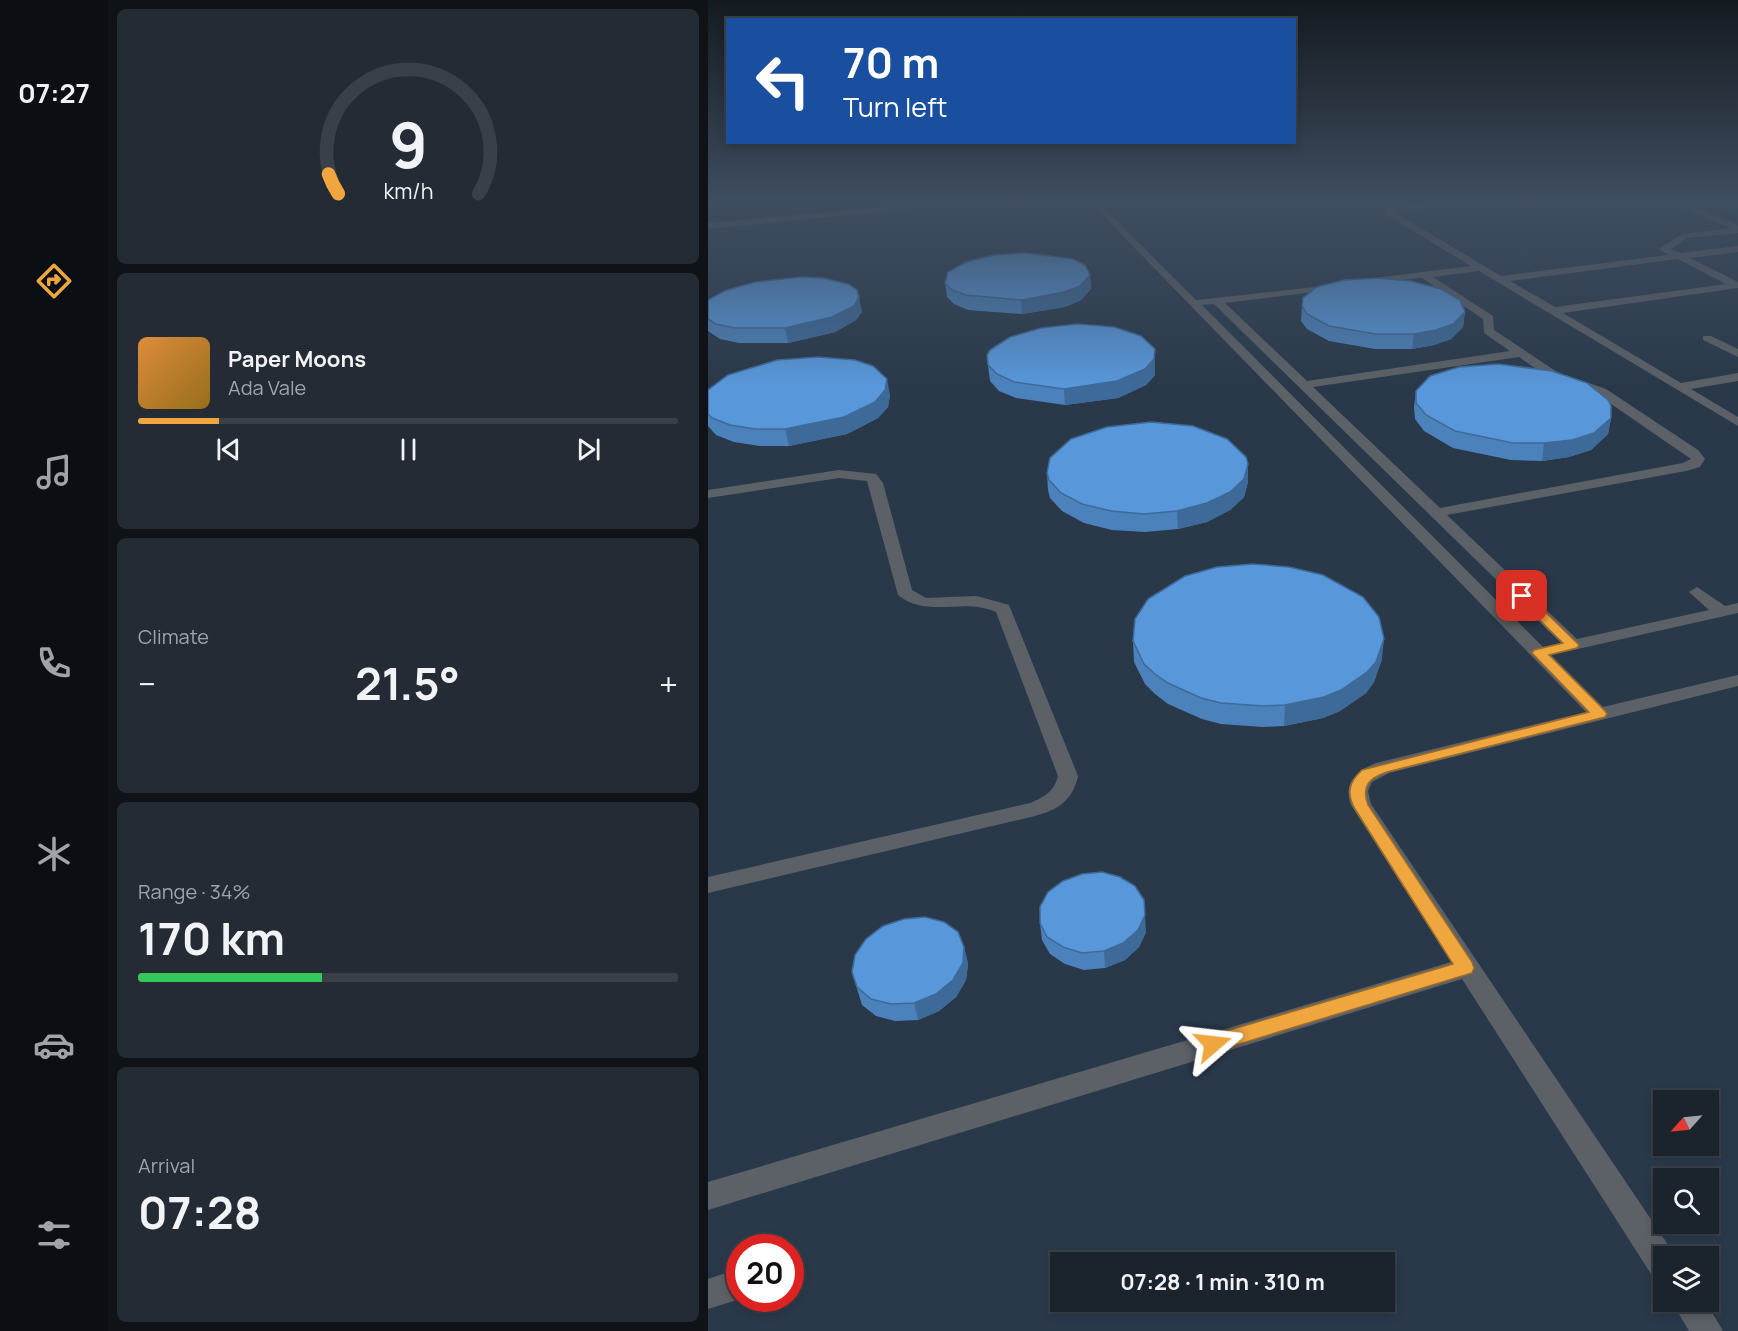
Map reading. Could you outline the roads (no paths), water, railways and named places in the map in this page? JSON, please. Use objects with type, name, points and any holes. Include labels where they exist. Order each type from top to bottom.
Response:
[{"type":"lane","points":[[1154,262],[1599,714]]},
{"type":"lane","points":[[1471,262],[1738,422]]},
{"type":"lane","points":[[1194,303],[1481,268],[1498,279],[1629,262]]},
{"type":"lane","points":[[1689,262],[1738,285]]},
{"type":"lane","points":[[1424,275],[1489,318],[1488,331],[1553,375],[1602,392],[1694,453],[1697,461],[1686,467],[1437,513]]},
{"type":"lane","points":[[1551,310],[1738,285]]},
{"type":"lane","points":[[1216,301],[1573,645]]},
{"type":"lane","points":[[1707,338],[1738,354]]},
{"type":"lane","points":[[1304,385],[1522,353]]},
{"type":"lane","points":[[1679,387],[1738,377]]},
{"type":"lane","points":[[708,494],[839,474],[871,477],[876,483],[904,592],[909,598],[932,603],[977,599],[993,602],[1003,609],[1068,776],[1065,790],[1053,801],[1035,808],[708,885]]},
{"type":"lane","points":[[1697,592],[1730,610]]},
{"type":"lane","points":[[1539,653],[1730,610]]},
{"type":"lane","points":[[1653,1250],[1465,968],[1361,806],[1356,793],[1359,781],[1368,773],[1383,768],[1738,680]]},
{"type":"lane","points":[[708,1196],[1465,968]]},
{"type":"lane","points":[[708,1294],[726,1288]]},
{"type":"lane","points":[[1695,1312],[1707,1331]]}]
